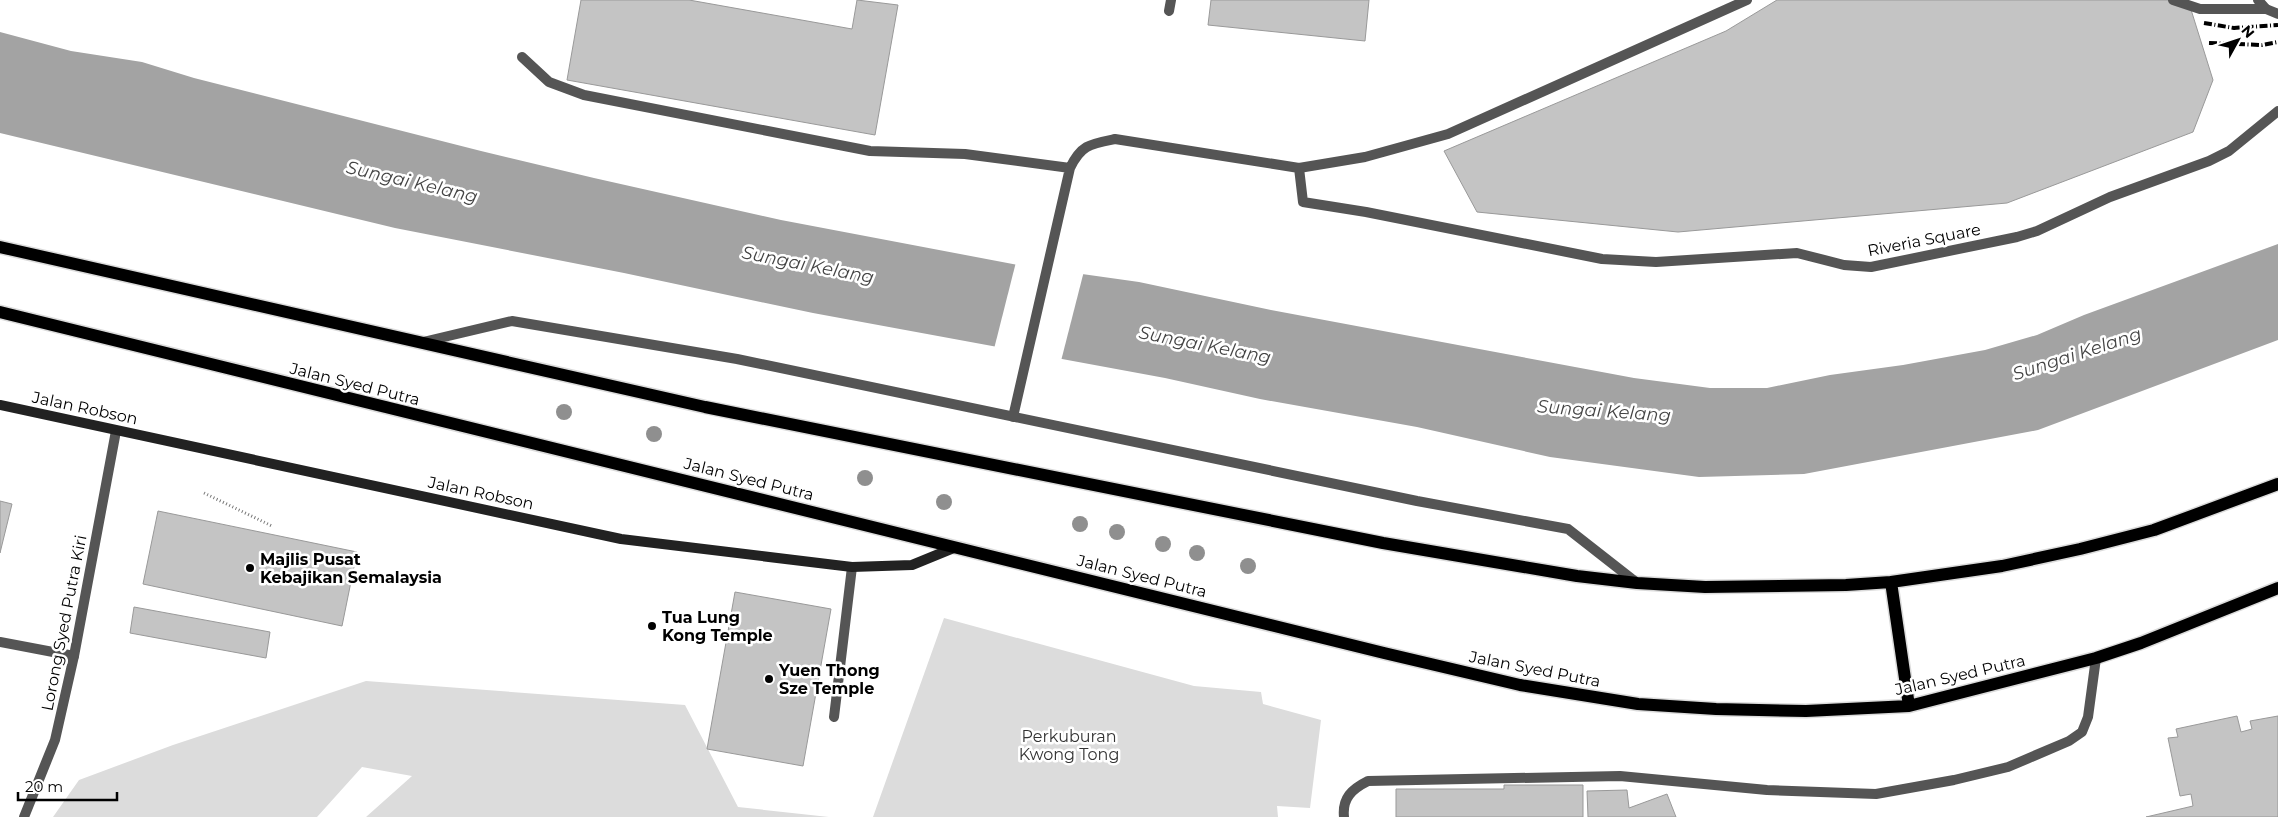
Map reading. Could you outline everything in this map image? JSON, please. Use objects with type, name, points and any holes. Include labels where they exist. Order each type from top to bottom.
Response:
[{"type":"main road","points":[[0,247],[706,407],[1356,537],[1495,563],[1637,583],[1705,587],[1787,587],[1891,582],[2002,566],[2154,530],[2278,484]]},
{"type":"main road","name":"Jalan Syed Putra","points":[[0,312],[1520,686],[1638,704],[1716,709],[1806,711],[1909,706],[2096,658],[2142,643],[2278,588]]},
{"type":"main road","name":"Jalan Robson","points":[[0,405],[621,539],[852,567],[912,565],[957,546]]},
{"type":"main road","points":[[1891,582],[1909,706]]},
{"type":"street","points":[[1013,417],[1070,168],[1077,153],[1093,143],[1114,139],[1299,168],[1365,157],[1448,134],[1747,0]]},
{"type":"street","points":[[2173,0],[2200,9],[2266,9],[2278,14]]},
{"type":"street","points":[[2258,0],[2266,9]]},
{"type":"street","points":[[522,57],[549,82],[584,95],[870,151],[965,154],[1070,168]]},
{"type":"street","name":"Riveria Square","points":[[1299,168],[1303,202],[1366,212],[1602,259],[1656,262],[1797,253],[1844,265],[1871,267],[2016,238],[2037,231],[2110,197],[2209,161],[2229,151],[2278,110]]},
{"type":"street","points":[[422,343],[512,322],[736,358],[1408,499],[1568,529],[1637,583]]},
{"type":"street","name":"Lorong Syed Putra Kiri","points":[[24,817],[56,740],[74,656],[116,431]]},
{"type":"street","points":[[834,717],[852,567]]},
{"type":"street","points":[[0,642],[74,656]]},
{"type":"street","points":[[1344,817],[1343,810],[1347,796],[1355,788],[1368,781],[1620,776],[1767,790],[1876,794],[1954,780],[2008,766],[2069,741],[2082,732],[2088,717],[2096,658]]},
{"type":"path","points":[[204,493],[272,526]]},
{"type":"green space","name":"Perkuburan Kwong Tong","points":[[944,618],[1194,686],[1261,692],[1263,704],[1321,720],[1310,808],[1277,806],[1278,817],[873,817]]},
{"type":"green space","points":[[366,681],[685,705],[738,807],[829,817],[366,817],[412,776],[362,767],[317,817],[53,817],[79,780],[173,745]]},
{"type":"water","name":"Sungai Kelang","points":[[0,32],[71,51],[142,62],[194,78],[481,151],[781,220],[1018,265],[1139,282],[1271,310],[1634,378],[1710,388],[1767,388],[1830,375],[1903,365],[1985,350],[2037,335],[2084,315],[2278,244],[2278,340],[2038,430],[1804,474],[1699,477],[1550,457],[1417,427],[1260,399],[1165,378],[813,313],[624,273],[395,228],[0,133]]},
{"type":"pier","points":[[1016,262],[1084,271],[1061,361],[994,349]]},
{"type":"building","points":[[581,0],[689,0],[852,29],[857,0],[898,5],[875,135],[567,80]]},
{"type":"building","points":[[1211,0],[1369,0],[1365,41],[1208,25]]},
{"type":"building","points":[[1777,0],[2188,0],[2213,80],[2193,132],[2007,203],[1678,232],[1477,212],[1444,151],[1726,31]]},
{"type":"building","points":[[0,501],[12,504],[0,553]]},
{"type":"building","name":"Majlis Pusat Kebajikan Semalaysia","points":[[158,511],[357,552],[342,626],[143,584]]},
{"type":"building","name":"Yuen Thong Sze Temple","points":[[735,592],[831,609],[803,766],[707,749]]},
{"type":"building","points":[[134,607],[270,632],[266,658],[130,633]]},
{"type":"building","points":[[2237,716],[2241,732],[2252,729],[2250,721],[2278,716],[2278,817],[2146,817],[2193,806],[2191,794],[2180,796],[2168,738],[2178,737],[2176,729]]},
{"type":"building","points":[[1504,785],[1583,785],[1583,817],[1396,817],[1396,789],[1504,789]]},
{"type":"building","points":[[1627,790],[1629,808],[1667,794],[1676,817],[1588,817],[1587,791]]},
{"type":"railway","points":[[2204,23],[2234,28],[2278,25]]},
{"type":"railway","points":[[2209,43],[2262,45],[2278,42]]},
{"type":"place","name":"Majlis Pusat Kebajikan Semalaysia","points":[[250,568]]},
{"type":"place","name":"Tua Lung Kong Temple","points":[[652,626]]},
{"type":"place","name":"Yuen Thong Sze Temple","points":[[769,679]]}]
